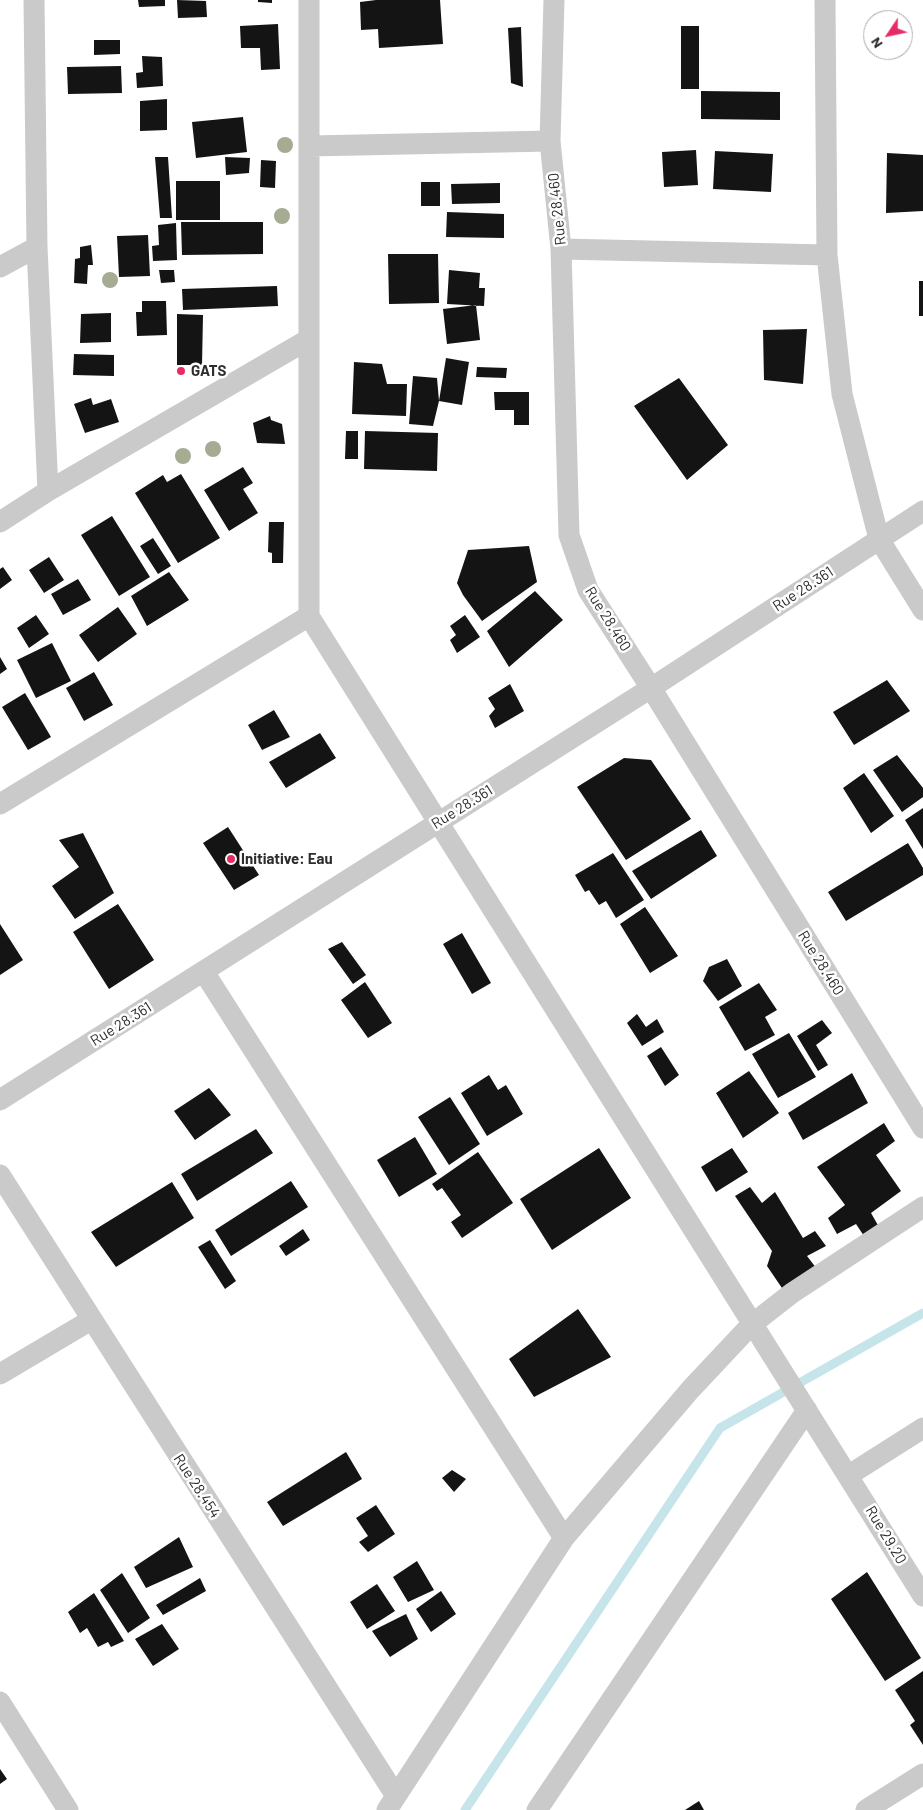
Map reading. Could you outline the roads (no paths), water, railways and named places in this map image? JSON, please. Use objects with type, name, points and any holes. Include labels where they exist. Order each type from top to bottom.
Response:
[{"type":"street","points":[[34,0],[37,247],[48,492]]},
{"type":"street","points":[[309,0],[309,616],[751,1325],[805,1407],[537,1810]]},
{"type":"street","name":"Rue 28.460","points":[[554,0],[550,141],[561,249],[569,535],[588,590],[651,688],[923,1128]]},
{"type":"street","points":[[825,0],[826,255],[842,394],[879,539],[923,610]]},
{"type":"street","points":[[310,146],[550,141]]},
{"type":"street","points":[[0,267],[37,247]]},
{"type":"street","points":[[561,249],[826,255]]},
{"type":"street","points":[[0,522],[309,339]]},
{"type":"street","name":"Rue 28.361","points":[[0,1100],[651,688],[923,511]]},
{"type":"street","points":[[1,800],[309,616]]},
{"type":"street","points":[[204,972],[564,1538]]},
{"type":"street","name":"Rue 28.454","points":[[0,1174],[391,1803]]},
{"type":"street","points":[[391,1803],[564,1538],[690,1390],[751,1325],[792,1293],[923,1208]]},
{"type":"street","points":[[0,1374],[91,1320]]},
{"type":"street","name":"Rue 29.20","points":[[805,1407],[923,1596]]},
{"type":"street","points":[[849,1475],[923,1428]]},
{"type":"street","points":[[0,1702],[68,1810]]},
{"type":"street","points":[[866,1810],[923,1774]]},
{"type":"waterway","points":[[465,1810],[720,1428],[923,1313]]},
{"type":"place","name":"GATS","points":[[181,371]]},
{"type":"place","name":"Initiative: Eau","points":[[231,859]]}]
